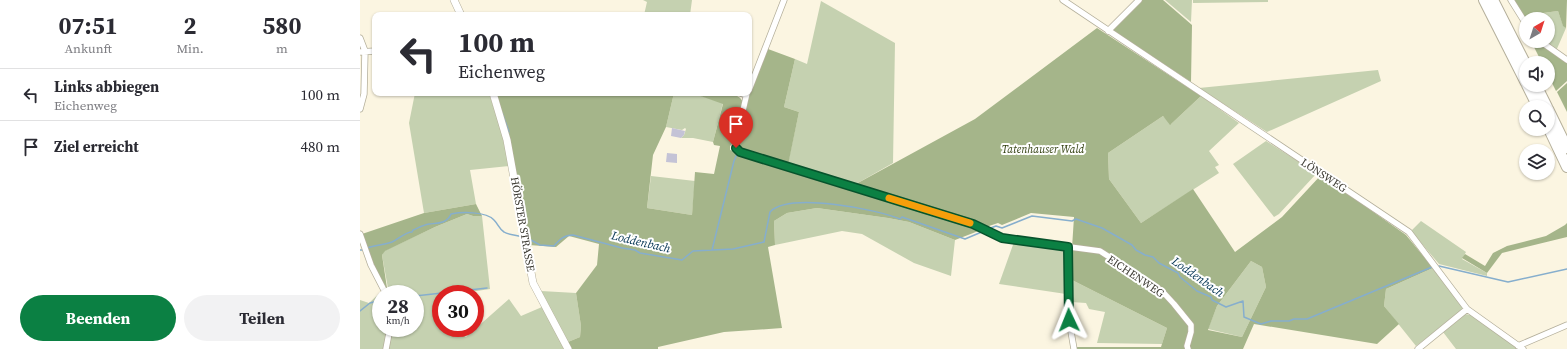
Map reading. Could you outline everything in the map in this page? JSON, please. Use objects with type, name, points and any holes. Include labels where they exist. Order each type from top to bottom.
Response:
[{"type":"highway","points":[[1484,0],[1519,68]]},
{"type":"highway","points":[[1493,0],[1521,56]]},
{"type":"highway","points":[[1555,123],[1567,148]]},
{"type":"highway","points":[[1552,136],[1567,167]]},
{"type":"street","points":[[454,0],[460,12]]},
{"type":"street","points":[[752,80],[784,0]]},
{"type":"street","name":"LÖNSWEG","points":[[1063,0],[1108,32],[1409,232],[1467,309],[1521,347],[1567,325]]},
{"type":"street","points":[[1108,32],[1139,0]]},
{"type":"street","points":[[1511,0],[1519,13]]},
{"type":"street","points":[[360,38],[363,51],[364,94],[360,109]]},
{"type":"street","points":[[1550,48],[1567,60]]},
{"type":"street","name":"HÖRSTER STRASSE","points":[[494,96],[508,140],[533,283],[568,349]]},
{"type":"street","name":"EICHENWEG","points":[[746,96],[736,148],[740,152],[973,224],[1002,238],[1100,252],[1162,291],[1191,325],[1191,332],[1187,346],[1188,349]]},
{"type":"street","points":[[360,234],[371,265],[381,285]]},
{"type":"street","points":[[1068,247],[1069,320],[1074,349]]},
{"type":"street","points":[[1418,349],[1467,309]]},
{"type":"street","points":[[386,349],[388,337]]},
{"type":"green space","points":[[643,0],[692,0],[690,12],[645,12],[647,2]]},
{"type":"green space","points":[[1142,0],[1163,0],[1192,25],[1191,82],[1112,30]]},
{"type":"green space","points":[[1165,0],[1192,0],[1191,22]]},
{"type":"green space","points":[[1193,0],[1268,0],[1268,2],[1193,3]]},
{"type":"green space","points":[[1514,0],[1567,0],[1566,28],[1563,26],[1558,11],[1522,12]]},
{"type":"green space","points":[[821,1],[895,43],[893,163],[856,184],[788,163],[799,112],[784,107],[795,59],[807,64]]},
{"type":"green space","points":[[1558,11],[1563,25],[1566,28],[1556,51],[1552,48],[1555,48],[1555,12],[1550,12]]},
{"type":"green space","name":"Tatenhauser Wald","points":[[1097,28],[1201,96],[1170,125],[1163,116],[1108,153],[1109,179],[1141,223],[1193,189],[1235,252],[1282,217],[1321,175],[1406,235],[1433,268],[1386,289],[1384,306],[1399,324],[1377,344],[1254,324],[1243,349],[1077,349],[1077,347],[1161,347],[1167,328],[1070,279],[1074,217],[1031,213],[1002,225],[998,223],[986,227],[970,220],[856,186],[856,184],[975,119]],"holes":[[[1251,261],[1262,267],[1266,287],[1242,337],[1208,330],[1217,306]]]},
{"type":"green space","points":[[1534,48],[1547,48],[1567,63],[1567,81],[1556,91],[1555,56],[1538,56]]},
{"type":"green space","points":[[768,49],[795,59],[784,107],[799,112],[788,165],[743,150],[738,144],[749,97],[752,96],[752,89]]},
{"type":"green space","points":[[1378,70],[1381,81],[1267,132],[1199,88]]},
{"type":"green space","points":[[1567,83],[1567,112],[1557,92]]},
{"type":"green space","points":[[414,96],[490,96],[504,140],[509,166],[470,170],[476,204],[424,213],[409,123]]},
{"type":"green space","points":[[497,96],[673,96],[666,127],[653,155],[647,208],[692,215],[695,172],[714,174],[720,146],[714,145],[713,142],[723,104],[700,96],[737,96],[743,103],[730,150],[981,230],[955,240],[909,222],[888,218],[817,208],[787,213],[774,221],[775,245],[768,247],[782,328],[724,332],[658,347],[658,349],[572,349],[568,342],[580,337],[581,326],[576,293],[597,265],[599,244],[569,236],[556,247],[529,245]]},
{"type":"green space","points":[[673,96],[701,96],[723,103],[713,142],[693,138],[681,138],[684,135],[685,128],[682,130],[666,127]]},
{"type":"green space","points":[[1201,96],[1239,123],[1209,151],[1219,165],[1215,167],[1219,173],[1141,223],[1109,179],[1108,153],[1163,116],[1171,124]]},
{"type":"green space","points":[[1266,141],[1316,174],[1279,214],[1274,217],[1233,164]]},
{"type":"green space","points":[[651,176],[695,181],[692,215],[647,208]]},
{"type":"green space","points":[[476,204],[482,216],[467,214],[435,227],[385,251],[382,255],[387,285],[384,285],[373,265],[362,234],[424,213]]},
{"type":"green space","points":[[817,208],[909,222],[955,240],[951,276],[914,263],[862,234],[842,231],[775,245],[774,221],[787,213]]},
{"type":"green space","points":[[467,214],[482,216],[490,289],[484,290],[484,285],[432,285],[432,337],[484,337],[484,321],[509,299],[521,316],[542,307],[564,349],[388,349],[390,337],[424,337],[424,285],[387,285],[382,255],[384,251]]},
{"type":"green space","points":[[1421,221],[1466,252],[1462,259],[1487,273],[1487,276],[1439,264],[1411,231]]},
{"type":"green space","points":[[1567,223],[1567,237],[1502,253],[1487,273],[1462,258],[1465,254],[1485,266],[1493,253],[1507,246],[1546,236]]},
{"type":"green space","points":[[1014,242],[1062,248],[1065,253],[1066,294],[999,284]]},
{"type":"green space","points":[[1251,261],[1262,267],[1266,287],[1242,337],[1208,329],[1217,306]]},
{"type":"green space","points":[[1433,268],[1462,304],[1463,310],[1416,346],[1384,306],[1386,289]]},
{"type":"green space","points":[[1070,279],[1167,328],[1162,344],[1097,343],[1105,312],[1089,309],[1086,303],[1071,302]]},
{"type":"green space","points":[[541,291],[576,293],[581,326],[580,337],[568,342]]},
{"type":"green space","points":[[360,300],[369,303],[372,300],[372,337],[386,337],[383,349],[360,349]]},
{"type":"green space","points":[[1464,314],[1472,315],[1518,349],[1456,349],[1443,332]]},
{"type":"building","points":[[672,128],[685,131],[684,135],[681,138],[671,136]]},
{"type":"building","points":[[667,153],[677,154],[677,163],[666,162]]},
{"type":"waterway","points":[[502,112],[509,132]]},
{"type":"waterway","points":[[743,149],[856,185]]},
{"type":"waterway","points":[[712,250],[737,154]]},
{"type":"waterway","name":"Loddenbach","points":[[529,239],[540,245],[554,246],[562,238],[573,235],[635,250],[640,253],[682,260],[693,251],[733,249],[764,242],[770,212],[780,206],[795,203],[833,204],[872,211],[900,219],[902,217],[965,239],[984,231]]},
{"type":"waterway","name":"Loddenbach","points":[[367,248],[392,242],[404,234],[412,232],[413,230],[429,224],[447,220],[451,214],[461,213],[485,215],[494,220],[504,232],[523,237]]},
{"type":"waterway","name":"Loddenbach","points":[[988,229],[996,226],[1002,228],[1032,216],[1072,221],[1076,219],[1102,228],[1132,245],[1136,250],[1153,257],[1159,263],[1178,273],[1180,277],[1197,291],[1211,297],[1212,300],[1226,307],[1243,301],[1244,317],[1261,324],[1271,321],[1307,319],[1432,267]]},
{"type":"waterway","name":"Loddenbach","points":[[1439,266],[1508,282],[1567,269]]},
{"type":"waterway","points":[[424,295],[487,288]]},
{"type":"waterway","points":[[360,311],[372,302]]},
{"type":"slow traffic","points":[[889,198],[970,223]]},
{"type":"route","points":[[736,148],[740,152],[973,224],[1002,238],[1068,247],[1069,320]]}]
